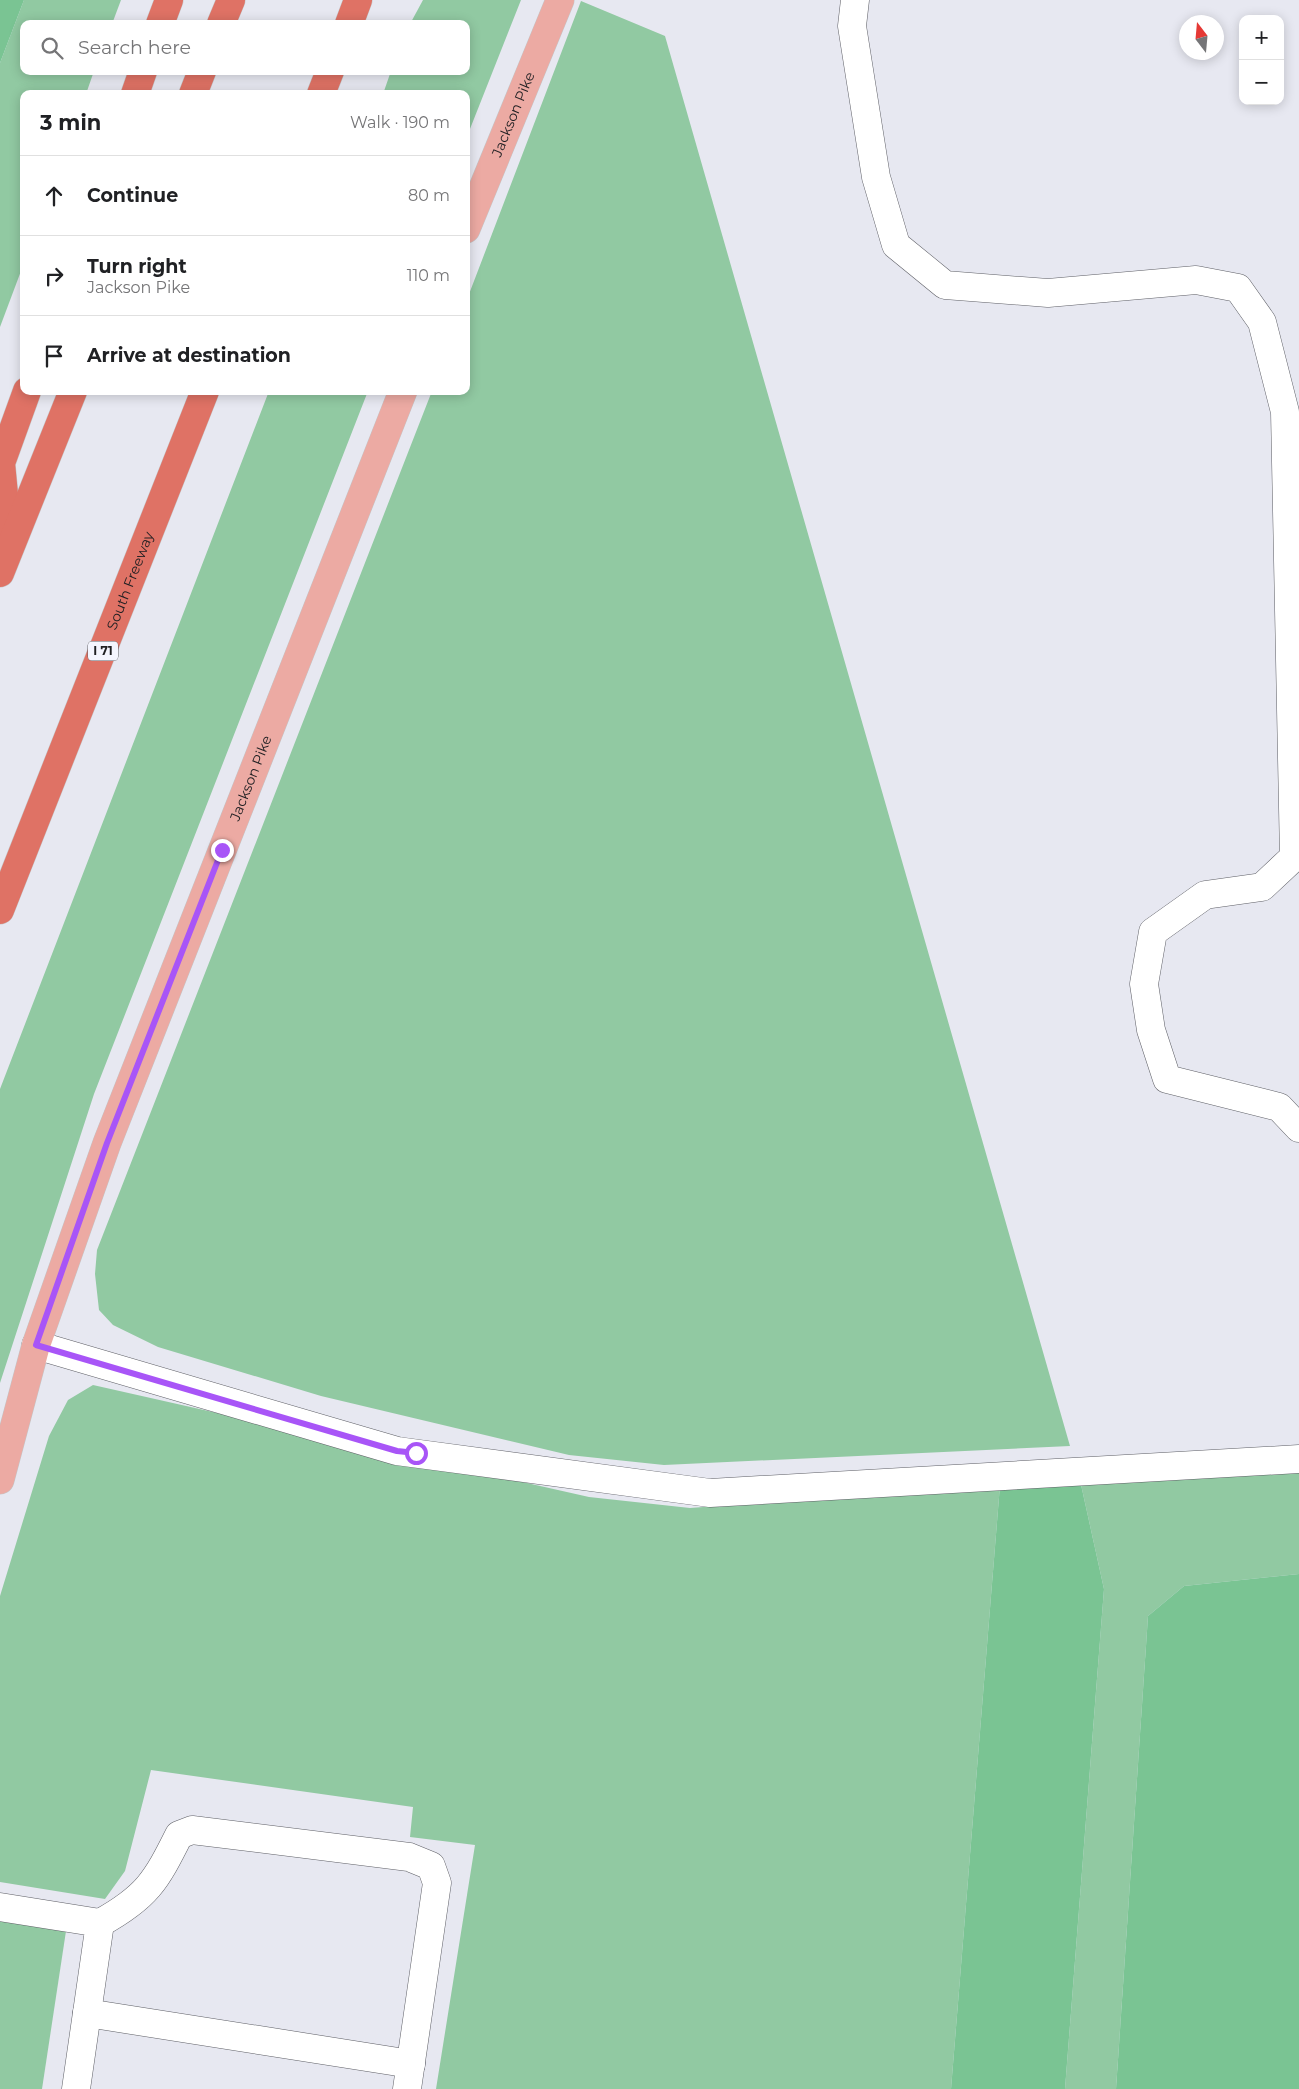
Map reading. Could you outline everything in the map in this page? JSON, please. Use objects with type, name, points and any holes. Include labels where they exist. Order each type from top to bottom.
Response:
[{"type":"highway","points":[[162,20],[169,0]]},
{"type":"highway","points":[[224,20],[231,0]]},
{"type":"highway","points":[[350,20],[358,0]]},
{"type":"highway","points":[[136,90],[142,75]]},
{"type":"highway","points":[[195,90],[200,75]]},
{"type":"highway","points":[[323,90],[329,75]]},
{"type":"highway","points":[[4,562],[1,463],[26,395]]},
{"type":"highway","points":[[4,562],[72,395]]},
{"type":"highway","name":"South Freeway","points":[[0,910],[203,395]]},
{"type":"main road","name":"Jackson Pike","points":[[470,219],[560,0]]},
{"type":"main road","name":"Jackson Pike","points":[[0,1480],[36,1345],[107,1143],[400,395]]},
{"type":"lane","points":[[855,0],[852,26],[876,177],[896,245],[945,285],[1048,293],[1196,280],[1238,288],[1262,322],[1285,412],[1294,857],[1262,887],[1205,895],[1153,932],[1144,984],[1151,1030],[1167,1079],[1280,1107],[1299,1128]]},
{"type":"lane","points":[[36,1345],[397,1451],[710,1492],[1299,1459]]},
{"type":"lane","points":[[0,1907],[100,1923],[124,1910],[150,1888],[179,1835],[192,1830],[408,1857],[430,1866],[437,1883],[409,2076],[87,2013]]},
{"type":"lane","points":[[76,2089],[100,1923]]},
{"type":"green space","points":[[0,0],[24,0],[0,63]]},
{"type":"green space","points":[[24,0],[121,0],[114,20],[20,20],[20,75],[93,75],[87,90],[20,90],[20,274],[0,327],[0,63]]},
{"type":"green space","points":[[423,0],[521,0],[470,129],[470,90],[384,90],[390,75],[470,75],[470,20],[412,20]]},
{"type":"green space","points":[[581,1],[665,36],[1070,1446],[664,1465],[569,1455],[321,1396],[158,1347],[113,1325],[99,1310],[95,1274],[97,1250],[430,395],[470,395],[470,292]]},
{"type":"green space","points":[[267,395],[366,395],[94,1094],[0,1383],[0,1089]]},
{"type":"green space","points":[[93,1385],[589,1497],[690,1508],[1000,1485],[951,2089],[436,2089],[475,1845],[410,1837],[413,1807],[151,1770],[125,1871],[105,1899],[0,1882],[0,1596],[49,1436],[68,1400]]},
{"type":"green space","points":[[1299,1471],[1299,1574],[1184,1586],[1148,1616],[1116,2089],[1065,2089],[1104,1589],[1080,1480]]},
{"type":"green space","points":[[1080,1480],[1104,1589],[1065,2089],[951,2089],[1000,1485]]},
{"type":"green space","points":[[1299,1574],[1299,2089],[1116,2089],[1148,1616],[1184,1586]]},
{"type":"green space","points":[[0,1921],[66,1931],[42,2089],[0,2089]]},
{"type":"route","points":[[222,850],[107,1143],[36,1345],[397,1451],[416,1453]]}]
